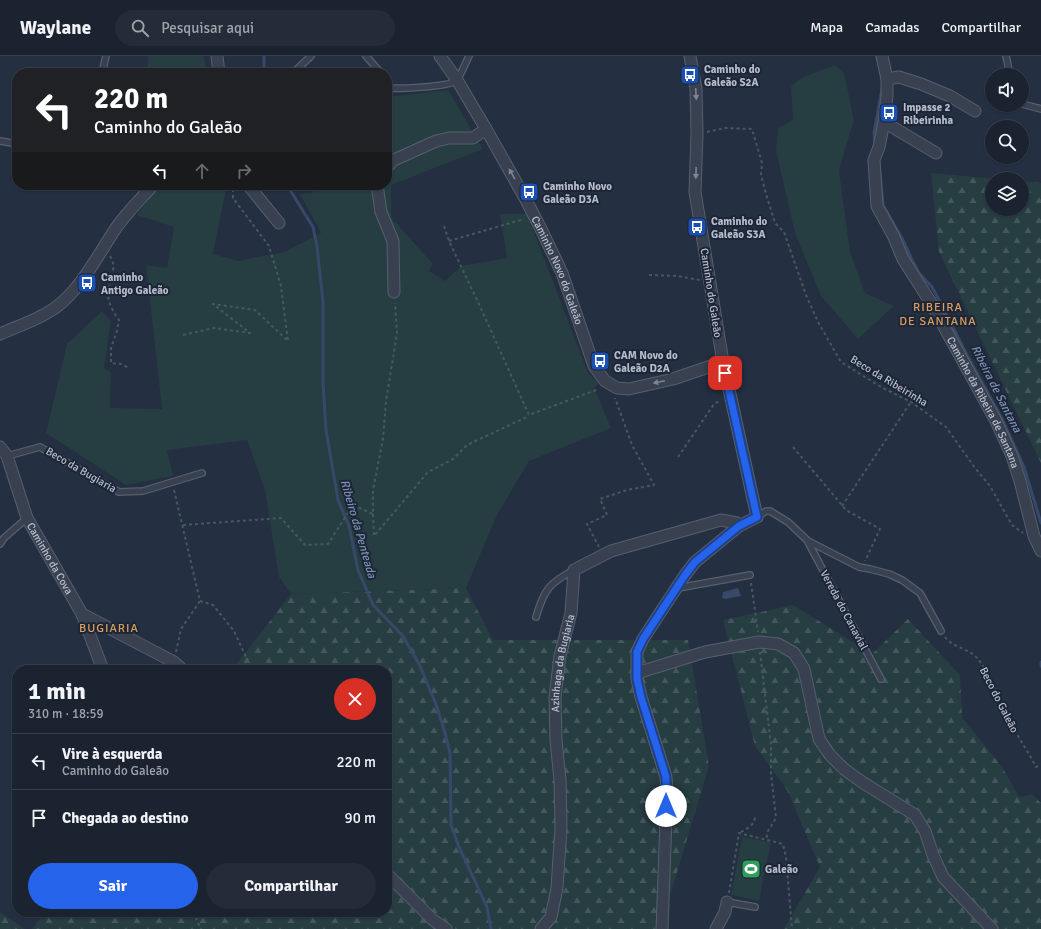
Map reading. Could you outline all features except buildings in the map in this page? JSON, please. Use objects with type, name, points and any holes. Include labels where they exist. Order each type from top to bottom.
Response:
[{"type":"street","points":[[217,56],[218,68]]},
{"type":"street","name":"Caminho Novo do Galeão","points":[[440,56],[457,80],[525,198],[562,273],[594,366],[605,381],[611,385]]},
{"type":"street","name":"Caminho do Galeão","points":[[690,56],[696,89],[697,134],[695,192],[729,396],[757,517]]},
{"type":"street","name":"Caminho da Ribeira de Santana","points":[[882,56],[887,79],[887,96],[879,147],[874,160],[877,206],[893,235],[903,259],[932,302],[996,421],[1012,456],[1034,536],[1041,551]]},
{"type":"street","points":[[887,79],[899,77],[921,84],[950,96],[975,111]]},
{"type":"street","points":[[884,122],[936,153]]},
{"type":"street","points":[[392,162],[436,141],[443,139],[474,138],[486,129]]},
{"type":"street","points":[[0,334],[36,319],[55,308],[71,294],[122,220],[149,190]]},
{"type":"street","points":[[252,190],[279,222]]},
{"type":"street","points":[[378,190],[381,212],[393,241],[394,292]]},
{"type":"street","points":[[611,385],[617,388],[636,387],[673,379],[723,362]]},
{"type":"street","name":"Caminho da Cova","points":[[0,447],[7,456],[27,518],[82,614],[101,665]]},
{"type":"street","points":[[662,929],[667,791],[666,777],[641,697],[637,673],[637,652],[643,639],[695,562],[739,526],[757,517]]},
{"type":"street","points":[[574,570],[611,551],[721,520],[737,523],[739,526]]},
{"type":"street","name":"Azinhaga da Bugiaria","points":[[541,929],[550,917],[557,888],[561,828],[555,697],[560,656],[571,613],[574,570]]},
{"type":"street","points":[[82,614],[177,665]]},
{"type":"street","points":[[637,673],[705,652],[759,642],[778,644],[794,653],[804,669],[819,739],[830,755],[844,769],[862,782],[915,815],[925,831],[933,855],[944,877],[992,929]]},
{"type":"street","points":[[392,879],[433,920],[446,929]]},
{"type":"street","points":[[716,929],[725,912],[727,902]]},
{"type":"lane","points":[[103,68],[106,56]]},
{"type":"lane","points":[[298,68],[311,56]]},
{"type":"lane","points":[[366,56],[377,68]]},
{"type":"lane","points":[[392,88],[448,85],[457,80],[469,56]]},
{"type":"lane","points":[[1006,56],[1009,68]]},
{"type":"lane","points":[[1029,106],[1041,109]]},
{"type":"lane","points":[[0,141],[12,143]]},
{"type":"lane","name":"Beco da Bugiaria","points":[[7,456],[40,447],[119,492],[143,490],[202,473]]},
{"type":"lane","points":[[757,517],[766,511],[770,511],[788,522],[808,541],[859,568],[889,574],[902,580],[920,593],[941,630]]},
{"type":"lane","points":[[0,544],[4,538],[27,518]]},
{"type":"lane","name":"Vereda do Canavial","points":[[808,541],[881,679]]},
{"type":"lane","points":[[536,617],[541,600],[549,587],[560,578],[574,570]]},
{"type":"lane","points":[[676,589],[750,575]]},
{"type":"lane","points":[[727,902],[755,906]]},
{"type":"path","name":"Beco da Ribeirinha","points":[[697,134],[725,128],[752,129],[762,163],[761,176],[764,188],[776,224],[784,232],[806,295],[841,362],[881,387],[911,402],[946,427],[975,468],[990,486],[1012,525],[1026,535],[1034,536]]},
{"type":"path","points":[[183,335],[214,328],[250,333],[213,304],[256,310],[288,341],[280,286],[269,246],[233,198],[233,190]]},
{"type":"path","points":[[449,241],[534,216]]},
{"type":"path","points":[[444,226],[449,241],[529,415]]},
{"type":"path","points":[[104,248],[113,261],[112,276],[108,294],[112,310],[119,320],[111,348],[111,363],[121,364],[129,368]]},
{"type":"path","points":[[649,276],[677,276],[709,282]]},
{"type":"path","points":[[394,292],[397,333],[386,401],[383,439],[373,490],[374,536],[428,472],[453,459],[468,445],[529,415],[611,385],[632,445],[654,485],[628,490],[600,499],[607,515],[587,524],[603,555]]},
{"type":"path","points":[[678,457],[714,404],[729,396]]},
{"type":"path","points":[[842,506],[911,402]]},
{"type":"path","points":[[793,447],[846,510],[880,529],[862,568]]},
{"type":"path","points":[[173,482],[200,601],[181,629],[174,662]]},
{"type":"path","points":[[182,525],[281,518],[305,545],[328,544],[353,505],[373,514]]},
{"type":"path","points":[[750,575],[771,745],[771,773],[776,818],[768,831],[766,840]]},
{"type":"path","points":[[200,601],[213,605],[234,632],[250,665]]},
{"type":"path","name":"Beco do Galeão","points":[[948,640],[976,657],[985,670],[1034,766],[1036,767],[1041,764]]},
{"type":"path","points":[[727,902],[740,833],[751,826],[755,820],[755,816]]},
{"type":"path","points":[[740,833],[783,844],[786,857],[792,929]]},
{"type":"path","points":[[195,917],[201,929]]},
{"type":"green space","points":[[148,56],[204,56],[205,68],[147,68]]},
{"type":"green space","points":[[835,65],[844,73],[854,120],[839,170],[850,252],[865,293],[894,306],[858,339],[821,296],[795,233],[776,151],[778,128],[793,120],[791,86],[803,77]]},
{"type":"green space","points":[[448,90],[483,149],[392,185],[392,96]]},
{"type":"green space","points":[[931,173],[985,178],[985,216],[1029,216],[1029,182],[1041,183],[1041,463],[939,252]]},
{"type":"green space","points":[[155,190],[226,190],[213,254],[238,261],[284,252],[321,233],[300,194],[313,193],[313,190],[391,190],[391,217],[433,264],[429,271],[445,281],[461,266],[507,258],[500,214],[527,214],[588,373],[599,384],[594,387],[611,428],[529,461],[497,515],[466,588],[291,594],[279,577],[265,490],[247,440],[167,450],[173,476],[126,485],[46,433],[67,344],[102,311],[111,321],[104,368],[111,373],[110,408],[162,409],[146,265],[167,268],[174,227],[137,215]]},
{"type":"green space","points":[[466,588],[493,640],[688,640],[709,766],[660,929],[32,929],[41,917],[392,917],[392,665],[236,665],[291,594]]},
{"type":"green space","points":[[793,605],[872,654],[908,619],[960,675],[962,717],[1002,767],[1019,797],[1032,794],[1041,803],[1041,929],[784,929],[820,867],[787,790],[755,746],[723,620]]},
{"type":"green space","name":"Galeão","points":[[742,837],[771,842],[759,901],[731,895]]},
{"type":"green space","points":[[0,912],[25,929],[0,929]]},
{"type":"water","points":[[738,588],[741,596],[725,599],[722,598],[723,592]]},
{"type":"waterway","name":"Ribeiro da Penteada","points":[[264,56],[264,68]]},
{"type":"waterway","name":"Ribeira de Santana","points":[[875,142],[874,133],[882,89]]},
{"type":"waterway","name":"Ribeira de Santana","points":[[880,172],[883,204]]},
{"type":"waterway","name":"Ribeiro da Penteada","points":[[290,190],[313,227],[317,246],[323,302],[323,383],[326,430],[338,500],[349,526],[358,570],[373,605],[403,636],[420,666],[437,707],[450,753],[451,825],[459,847],[487,907],[491,929]]},
{"type":"waterway","name":"Ribeira de Santana","points":[[884,207],[903,240],[919,273],[932,287],[1002,419],[1024,467],[1041,523]]},
{"type":"place","name":"Caminho do Galeão S2A","points":[[690,75]]},
{"type":"place","name":"Impasse 2 Ribeirinha","points":[[889,113]]},
{"type":"place","name":"Caminho Novo Galeão D3A","points":[[529,192]]},
{"type":"place","name":"Caminho do Galeão S3A","points":[[697,227]]},
{"type":"place","name":"Caminho Antigo Galeão","points":[[87,283]]},
{"type":"place","name":"CAM Novo do Galeão D2A","points":[[600,361]]},
{"type":"place","name":"Galeão","points":[[751,869]]},
{"type":"district","name":"RIBEIRA DE SANTANA","points":[[938,314]]},
{"type":"district","name":"BUGIARIA","points":[[109,628]]},
{"type":"route","points":[[666,806],[666,777],[641,697],[637,679],[637,652],[643,639],[695,562],[739,526],[757,517],[725,373]]}]
